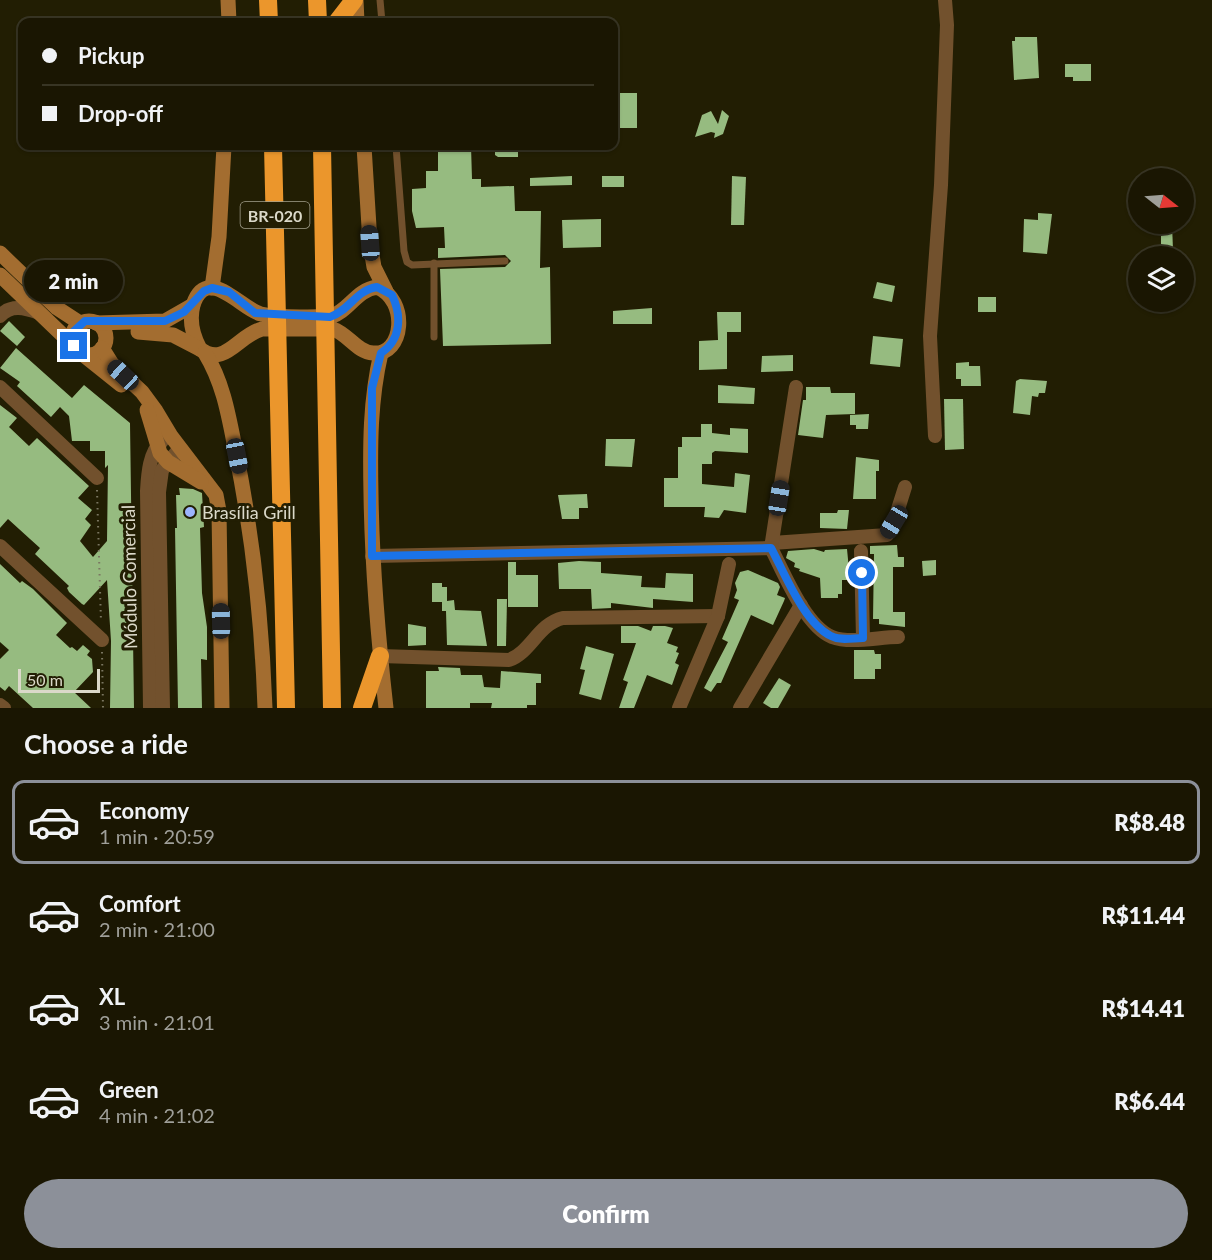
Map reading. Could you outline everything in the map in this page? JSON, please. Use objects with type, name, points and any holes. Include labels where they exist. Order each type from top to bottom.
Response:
[{"type":"highway","points":[[268,0],[269,18]]},
{"type":"highway","points":[[317,0],[318,18]]},
{"type":"highway","points":[[340,18],[355,0]]},
{"type":"highway","name":"BR-020","points":[[273,150],[286,708]]},
{"type":"highway","name":"BR-020","points":[[322,150],[332,708]]},
{"type":"highway","points":[[362,708],[380,656]]},
{"type":"main road","points":[[228,0],[229,18]]},
{"type":"main road","points":[[355,0],[357,18]]},
{"type":"main road","points":[[212,288],[219,237],[224,150]]},
{"type":"main road","points":[[80,324],[72,336],[78,350],[91,355],[104,342],[128,332],[165,333],[180,337],[202,351],[216,356],[224,354],[242,337],[262,329],[333,329],[341,332],[365,352],[381,353],[390,347],[398,330],[397,305],[386,291],[374,267],[370,243],[364,150]]},
{"type":"main road","points":[[0,253],[57,308],[80,324],[165,321],[193,305],[204,291],[212,288],[229,292],[255,313],[330,317],[340,314],[368,288],[377,287],[386,291]]},
{"type":"main road","name":"Módulo Comercial","points":[[0,275],[6,287],[41,314],[78,350],[134,395],[147,410],[153,425],[156,447],[168,462],[209,486]]},
{"type":"main road","points":[[6,287],[32,283]]},
{"type":"main road","points":[[193,305],[193,332],[219,378],[244,493],[257,581],[265,708]]},
{"type":"main road","points":[[96,323],[112,364],[142,392],[175,442],[216,495],[219,511],[222,708]]},
{"type":"main road","points":[[381,353],[372,388],[372,556],[386,708]]},
{"type":"street","points":[[935,436],[930,336],[941,185],[947,25],[945,0]]},
{"type":"street","points":[[0,316],[14,308],[25,308],[41,314]]},
{"type":"street","points":[[0,387],[97,478]]},
{"type":"street","points":[[796,387],[772,545],[801,605],[822,631],[833,637],[898,637]]},
{"type":"street","points":[[156,447],[175,442]]},
{"type":"street","name":"Módulo Comercial","points":[[153,491],[168,462],[175,442]]},
{"type":"street","name":"Módulo Comercial","points":[[150,708],[156,688],[153,491],[148,468],[156,447]]},
{"type":"street","points":[[372,556],[772,545],[887,535],[894,522],[905,487]]},
{"type":"street","points":[[0,546],[102,640]]},
{"type":"street","points":[[861,551],[863,638]]},
{"type":"street","points":[[679,708],[718,616],[729,564]]},
{"type":"street","points":[[740,708],[801,605]]},
{"type":"street","points":[[380,656],[508,660],[516,658],[547,624],[563,618],[718,616]]},
{"type":"street","name":"Módulo Comercial","points":[[156,688],[163,708]]},
{"type":"street","points":[[0,705],[4,708]]},
{"type":"lane","points":[[380,0],[382,18]]},
{"type":"lane","points":[[396,150],[405,258],[412,265],[505,261]]},
{"type":"lane","points":[[434,263],[434,337]]},
{"type":"path","points":[[97,478],[103,708]]},
{"type":"building","points":[[1015,37],[1037,37],[1039,78],[1014,80],[1012,41],[1015,41]]},
{"type":"building","points":[[1065,64],[1091,64],[1091,81],[1073,81],[1073,77],[1065,77]]},
{"type":"building","points":[[620,93],[637,93],[637,128],[618,128],[618,97]]},
{"type":"building","points":[[722,110],[729,116],[723,134],[714,138],[715,133],[711,132],[695,137],[702,115],[711,111],[718,124]]},
{"type":"building","points":[[438,150],[471,150],[472,179],[481,179],[481,187],[514,186],[515,211],[541,211],[540,268],[550,267],[551,344],[443,346],[440,269],[505,267],[511,261],[505,255],[438,258],[438,248],[445,248],[444,227],[416,228],[412,211],[412,189],[426,188],[426,171],[438,171]]},
{"type":"building","points":[[495,150],[518,150],[518,157],[495,155]]},
{"type":"building","points":[[572,176],[572,185],[530,186],[530,178]]},
{"type":"building","points":[[602,176],[624,176],[624,187],[602,187]]},
{"type":"building","points":[[732,176],[746,177],[744,225],[731,225]]},
{"type":"building","points":[[1038,213],[1052,214],[1047,254],[1023,252],[1024,219],[1038,220]]},
{"type":"building","points":[[601,219],[601,247],[563,248],[562,220]]},
{"type":"building","points":[[1161,234],[1172,234],[1173,246],[1161,246]]},
{"type":"building","points":[[877,282],[895,286],[892,302],[873,298]]},
{"type":"building","points":[[978,297],[996,297],[996,312],[978,312]]},
{"type":"building","points":[[652,308],[652,324],[613,324],[613,311]]},
{"type":"building","points":[[717,312],[741,312],[741,332],[727,332],[727,369],[699,370],[699,341],[718,340]]},
{"type":"building","points":[[9,321],[25,337],[17,346],[0,331]]},
{"type":"building","points":[[873,336],[903,339],[900,367],[870,364]]},
{"type":"building","points":[[16,348],[72,398],[84,385],[130,423],[134,708],[110,708],[111,641],[107,580],[84,605],[69,592],[67,588],[69,586],[35,554],[40,548],[8,519],[0,528],[0,405],[17,418],[9,427],[29,446],[37,438],[89,486],[78,498],[92,510],[85,519],[91,525],[80,541],[93,557],[107,541],[108,465],[105,468],[105,451],[90,451],[90,441],[72,441],[69,416],[60,407],[51,417],[17,386],[20,382],[0,368]]},
{"type":"building","points":[[793,355],[793,371],[761,372],[762,356]]},
{"type":"building","points":[[969,362],[969,366],[980,366],[981,386],[961,386],[961,379],[956,379],[956,363]]},
{"type":"building","points":[[1020,379],[1047,381],[1045,393],[1039,393],[1038,397],[1032,396],[1030,415],[1013,413],[1016,381]]},
{"type":"building","points":[[718,385],[755,388],[754,404],[718,403]]},
{"type":"building","points":[[806,387],[830,387],[831,393],[855,393],[855,414],[826,415],[823,438],[798,435],[803,400],[806,400]]},
{"type":"building","points":[[944,399],[963,399],[964,449],[945,450]]},
{"type":"building","points":[[869,414],[868,429],[856,429],[856,425],[850,425],[850,415]]},
{"type":"building","points":[[701,424],[712,424],[712,433],[730,435],[730,428],[748,429],[748,453],[715,451],[712,453],[712,464],[702,464],[702,484],[734,487],[735,473],[750,475],[746,513],[724,510],[719,518],[704,517],[705,507],[664,507],[664,478],[678,478],[678,447],[682,447],[682,437],[701,437]]},
{"type":"building","points":[[606,439],[635,439],[632,467],[605,466]]},
{"type":"building","points":[[856,457],[879,460],[879,471],[876,471],[876,499],[853,499]]},
{"type":"building","points":[[179,488],[193,489],[202,493],[204,527],[200,528],[207,660],[201,659],[202,708],[178,708],[175,528],[177,528],[176,495],[180,495]]},
{"type":"building","points":[[587,494],[588,508],[579,508],[579,519],[562,519],[558,495]]},
{"type":"building","points":[[838,510],[849,510],[847,529],[820,528],[820,513],[837,513]]},
{"type":"building","points":[[897,545],[898,557],[904,557],[904,567],[893,567],[893,612],[905,612],[905,627],[879,624],[879,619],[873,619],[874,554],[870,554],[870,546]]},
{"type":"building","points":[[814,549],[824,552],[825,550],[847,549],[850,580],[842,580],[842,594],[838,594],[838,598],[821,598],[820,578],[799,571],[800,569],[794,567],[795,563],[786,558],[788,551]]},
{"type":"building","points":[[936,560],[936,575],[923,576],[922,561]]},
{"type":"building","points":[[508,562],[516,562],[516,575],[538,575],[538,607],[508,607]]},
{"type":"building","points":[[601,562],[601,573],[642,576],[641,587],[665,588],[666,573],[693,574],[693,602],[653,599],[653,608],[611,603],[611,608],[592,609],[591,589],[559,589],[558,563]]},
{"type":"building","points":[[0,564],[20,583],[22,581],[33,589],[67,623],[56,635],[70,648],[77,651],[83,645],[90,651],[87,655],[92,659],[93,672],[74,692],[91,708],[33,708],[9,686],[5,691],[0,687],[0,659],[9,650],[0,642]]},
{"type":"building","points":[[748,570],[778,583],[780,587],[777,595],[785,598],[773,625],[751,615],[721,683],[717,683],[711,692],[704,688],[728,642],[722,639],[739,600],[734,598],[737,590],[735,583],[740,572]]},
{"type":"building","points":[[432,583],[442,583],[442,587],[447,587],[447,601],[454,600],[455,610],[481,611],[487,646],[447,645],[446,611],[442,611],[442,602],[432,602]]},
{"type":"building","points":[[497,599],[507,599],[506,646],[497,646]]},
{"type":"building","points":[[408,624],[426,627],[426,645],[408,646]]},
{"type":"building","points":[[621,626],[638,626],[651,631],[653,626],[673,628],[667,643],[678,647],[676,652],[679,653],[675,663],[679,665],[672,685],[647,675],[634,708],[619,708],[628,682],[623,680],[636,643],[621,643]]},
{"type":"building","points":[[586,646],[614,654],[601,700],[579,694],[585,670],[580,669]]},
{"type":"building","points":[[854,650],[874,650],[875,654],[881,654],[881,669],[875,669],[875,679],[854,679]]},
{"type":"building","points":[[438,667],[460,668],[461,675],[482,675],[484,687],[500,688],[501,671],[541,674],[541,683],[536,683],[536,705],[527,705],[527,708],[491,708],[492,703],[470,703],[470,708],[426,708],[426,671],[439,671]]},
{"type":"building","points":[[779,678],[791,685],[778,708],[771,708],[763,703]]},
{"type":"place","name":"Brasília Grill","points":[[190,512]]},
{"type":"route","points":[[74,346],[72,336],[74,331],[85,321],[126,323],[165,321],[184,312],[204,291],[212,288],[229,292],[255,313],[330,317],[340,314],[360,293],[368,288],[377,287],[392,295],[397,305],[398,330],[390,347],[381,353],[372,388],[372,556],[771,548],[801,605],[822,631],[833,637],[847,639],[863,638],[862,573]]}]
